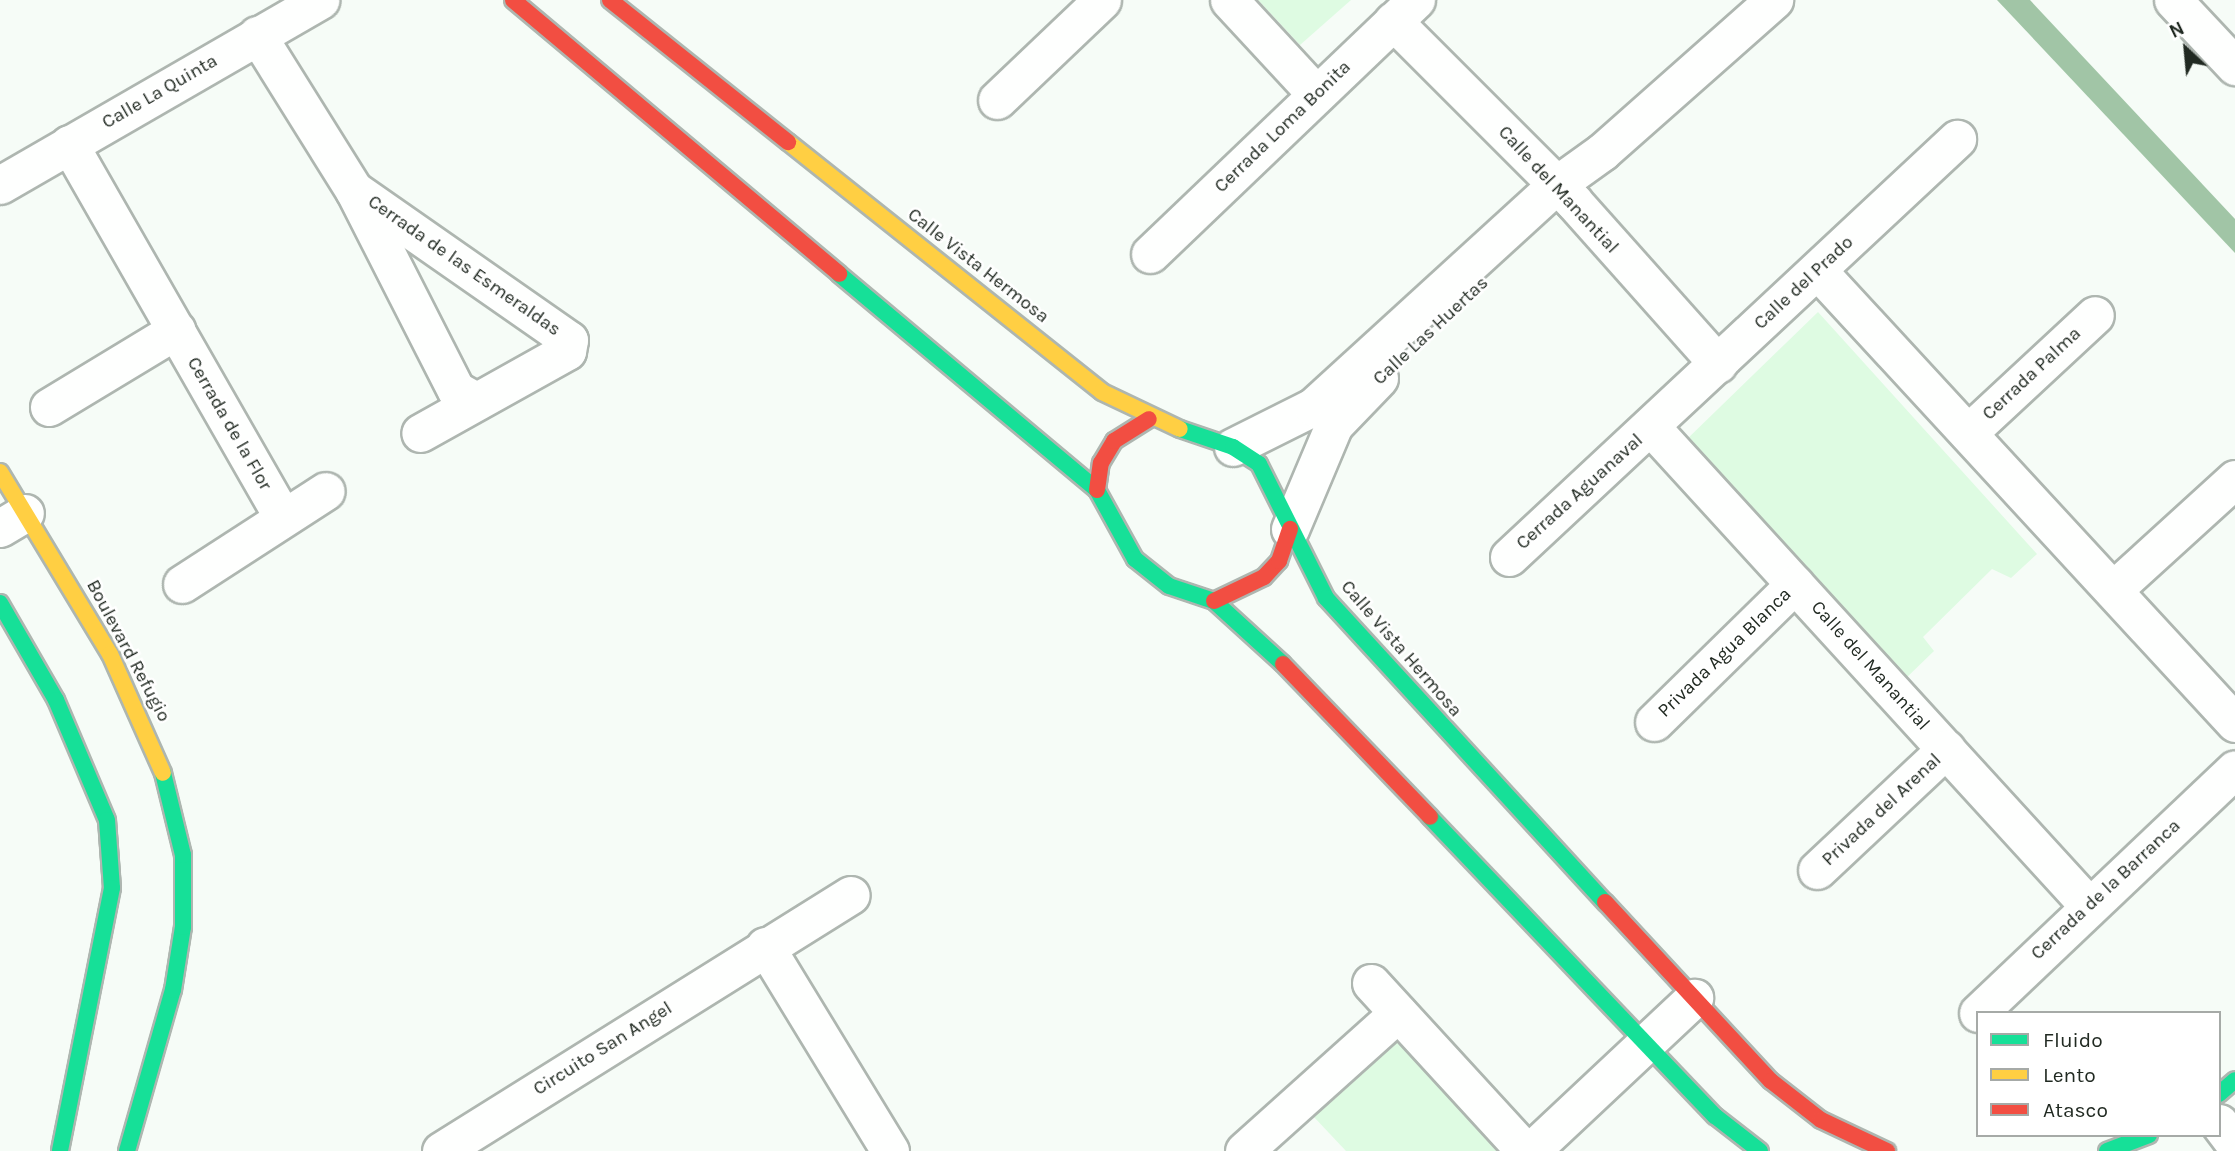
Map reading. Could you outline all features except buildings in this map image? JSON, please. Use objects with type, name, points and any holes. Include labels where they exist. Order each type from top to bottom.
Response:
[{"type":"street","name":"Calle La Quinta","points":[[0,185],[321,0]]},
{"type":"street","points":[[513,0],[1097,490],[1135,559],[1169,586],[1214,601],[1258,637],[1715,1116],[1760,1151]]},
{"type":"street","name":"Calle Vista Hermosa","points":[[610,0],[1102,392],[1149,419],[1233,447],[1259,464],[1326,598],[1771,1081],[1821,1120],[1887,1151]]},
{"type":"street","points":[[997,100],[1102,0]]},
{"type":"street","points":[[1228,0],[1316,93]]},
{"type":"street","name":"Calle Las Huertas","points":[[1290,529],[1311,470],[1351,404],[1602,152],[1774,0]]},
{"type":"street","points":[[2184,4],[2235,66]]},
{"type":"street","name":"Cerrada Loma Bonita","points":[[1150,254],[1405,11]]},
{"type":"street","name":"Calle del Manantial","points":[[1405,11],[1718,364]]},
{"type":"street","name":"Cerrada de las Esmeraldas","points":[[257,35],[354,190],[456,390],[474,400],[570,346],[565,335],[354,190]]},
{"type":"street","name":"Calle del Prado","points":[[1651,427],[1957,139]]},
{"type":"street","name":"Cerrada de la Flor","points":[[69,144],[283,517]]},
{"type":"street","name":"Calle Las Huertas","points":[[1233,447],[1313,407],[1565,192]]},
{"type":"street","points":[[1818,271],[2235,723]]},
{"type":"street","name":"Cerrada Palma","points":[[1968,433],[2095,314]]},
{"type":"street","points":[[49,407],[176,330]]},
{"type":"street","points":[[419,433],[474,400]]},
{"type":"street","points":[[1097,490],[1101,463],[1114,441],[1149,419]]},
{"type":"street","name":"Calle del Manantial","points":[[1651,427],[2088,905]]},
{"type":"street","name":"Cerrada Aguanaval","points":[[1509,557],[1651,427]]},
{"type":"street","name":"Boulevard Refugio","points":[[0,472],[12,521],[147,728],[175,806],[184,855],[183,927],[173,990],[127,1151]]},
{"type":"street","points":[[2113,590],[2235,479]]},
{"type":"street","points":[[182,584],[327,491]]},
{"type":"street","points":[[1214,601],[1264,577],[1279,561],[1290,529]]},
{"type":"street","name":"Privada Agua Blanca","points":[[1654,722],[1795,584]]},
{"type":"street","points":[[0,603],[56,700],[107,820],[112,888],[60,1151]]},
{"type":"street","name":"Privada del Arenal","points":[[1817,870],[1946,749]]},
{"type":"street","name":"Cerrada de la Barranca","points":[[1980,1011],[2088,905],[2235,769]]},
{"type":"street","name":"Circuito San Angel","points":[[441,1151],[850,895]]},
{"type":"street","points":[[765,946],[887,1150]]},
{"type":"street","points":[[1370,983],[1525,1151]]},
{"type":"street","points":[[1531,1151],[1694,998]]},
{"type":"street","points":[[1244,1151],[1398,1013]]},
{"type":"street","points":[[2221,1092],[2235,1080]]},
{"type":"street","points":[[2221,1126],[2235,1144]]},
{"type":"street","points":[[2107,1151],[2145,1137]]},
{"type":"shaded area","points":[[1258,0],[1351,0],[1300,45]]},
{"type":"shaded area","points":[[1997,0],[2030,0],[2235,219],[2235,253]]},
{"type":"shaded area","points":[[1818,312],[2037,554],[2011,578],[1992,569],[1923,637],[1934,651],[1902,682],[1684,442]]},
{"type":"shaded area","points":[[1408,1027],[1522,1151],[1346,1151],[1313,1116]]},
{"type":"traffic: fast","points":[[839,274],[1097,490],[1135,559],[1169,586],[1214,601],[1283,664]]},
{"type":"traffic: fast","points":[[1180,429],[1233,447],[1259,464],[1326,598],[1605,902]]},
{"type":"traffic: fast","points":[[0,603],[56,700],[107,820],[112,888],[60,1151]]},
{"type":"traffic: fast","points":[[127,1151],[173,990],[183,927],[183,855],[163,773]]},
{"type":"traffic: fast","points":[[1430,817],[1715,1116],[1760,1151]]},
{"type":"traffic: fast","points":[[2221,1092],[2235,1080]]},
{"type":"traffic: fast","points":[[2107,1151],[2144,1137]]},
{"type":"traffic: slow","points":[[788,142],[1102,392],[1180,429]]},
{"type":"traffic: slow","points":[[0,472],[110,654],[163,773]]},
{"type":"traffic: jam","points":[[513,0],[839,274]]},
{"type":"traffic: jam","points":[[610,0],[788,142]]},
{"type":"traffic: jam","points":[[1097,490],[1101,463],[1114,441],[1149,419]]},
{"type":"traffic: jam","points":[[1214,601],[1264,577],[1279,561],[1290,529]]},
{"type":"traffic: jam","points":[[1283,664],[1430,817]]},
{"type":"traffic: jam","points":[[1605,902],[1771,1081],[1821,1120],[1887,1151]]}]
